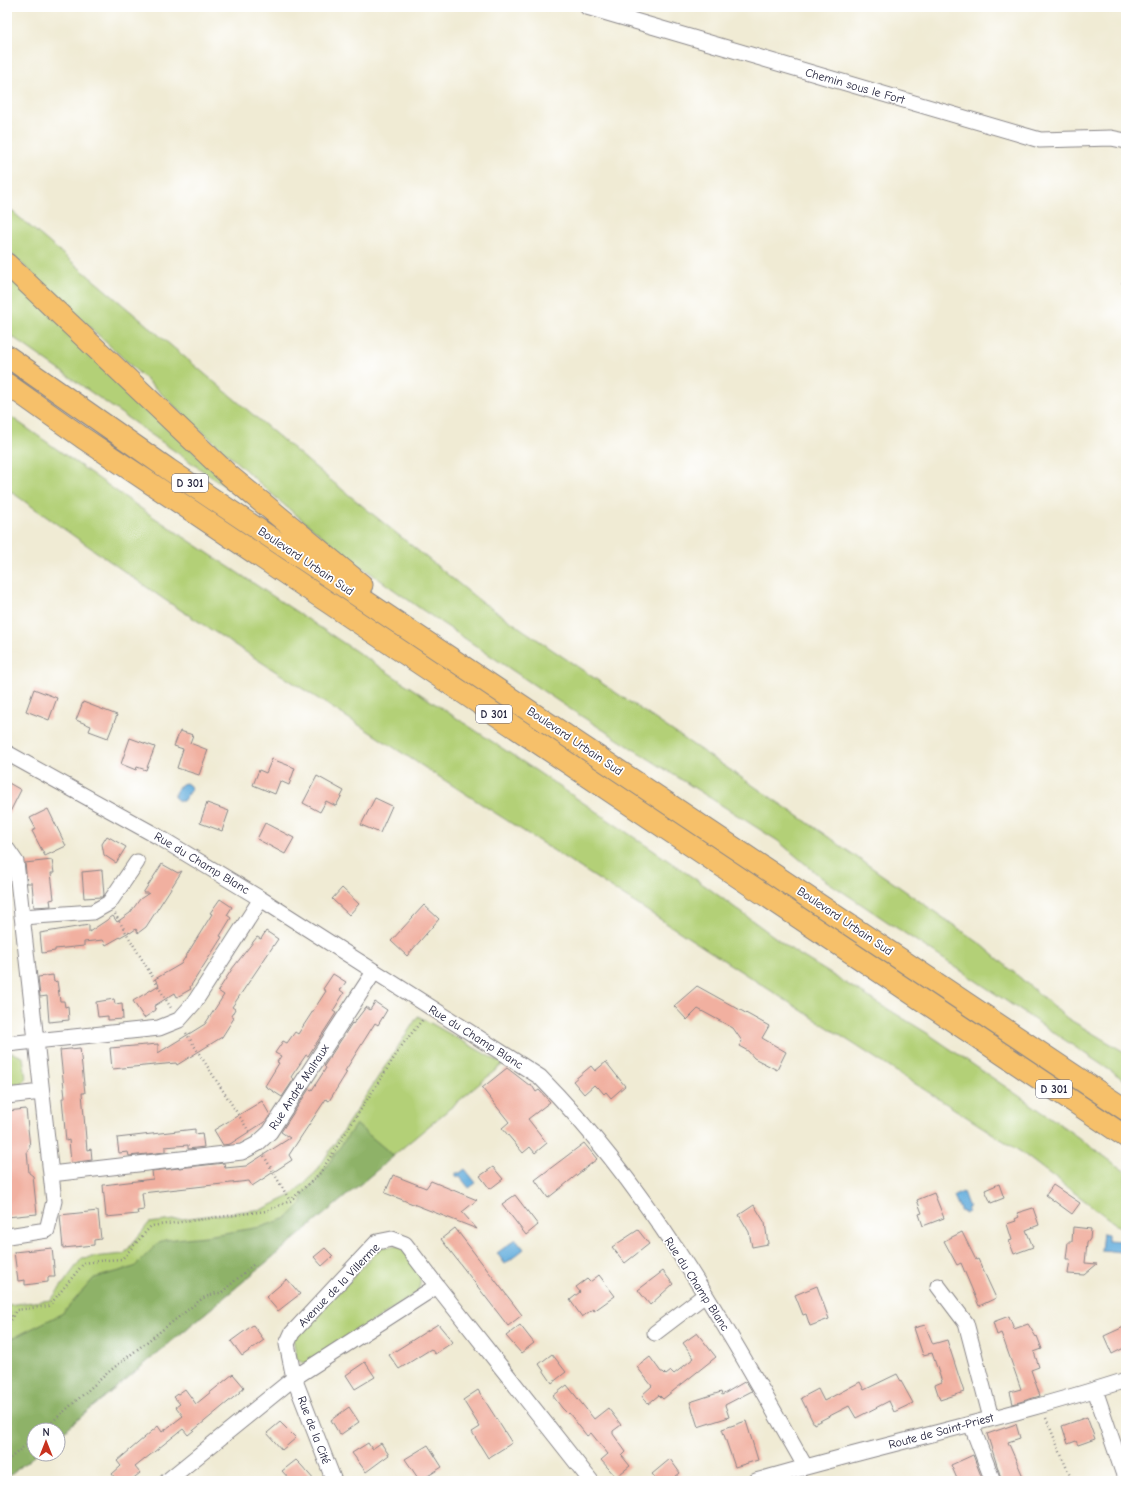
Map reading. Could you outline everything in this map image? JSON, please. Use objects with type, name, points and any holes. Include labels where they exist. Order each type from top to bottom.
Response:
[{"type":"highway","points":[[7,264],[230,476],[361,583],[376,608]]},
{"type":"highway","name":"Boulevard Urbain Sud","points":[[7,356],[168,469],[1126,1110]]},
{"type":"highway","name":"Boulevard Urbain Sud","points":[[7,384],[89,442],[1126,1137]]},
{"type":"street","name":"Chemin sous le Fort","points":[[587,7],[1040,140],[1111,138],[1126,141]]},
{"type":"street","name":"Rue du Champ Blanc","points":[[7,753],[157,836],[261,899],[540,1077],[575,1113],[642,1197],[744,1356],[805,1466]]},
{"type":"street","points":[[7,849],[16,862],[54,1201],[47,1230],[8,1236]]},
{"type":"street","points":[[22,917],[93,912],[109,903],[137,862]]},
{"type":"street","points":[[7,1044],[158,1028],[179,1020],[194,1003],[261,899]]},
{"type":"street","name":"Rue André Malraux","points":[[51,1174],[242,1152],[256,1144],[270,1132],[374,972]]},
{"type":"street","points":[[7,1096],[41,1092]]},
{"type":"street","name":"Avenue de la Villerme","points":[[294,1378],[287,1344],[292,1333],[377,1242],[392,1238],[405,1244],[591,1481]]},
{"type":"street","points":[[166,1481],[294,1378],[437,1286]]},
{"type":"street","points":[[938,1286],[966,1323],[991,1418]]},
{"type":"street","points":[[655,1333],[705,1295]]},
{"type":"street","name":"Rue de la Cité","points":[[294,1378],[334,1481]]},
{"type":"street","name":"Route de Saint-Priest","points":[[760,1480],[805,1466],[1042,1406],[1126,1380]]},
{"type":"street","points":[[1095,1390],[1126,1481]]},
{"type":"street","points":[[971,1424],[993,1481]]},
{"type":"path","points":[[1122,282],[1126,286]]},
{"type":"path","points":[[109,903],[290,1201]]},
{"type":"path","points":[[7,1327],[16,1310],[49,1306],[84,1264],[122,1259],[151,1226],[266,1211],[290,1201],[320,1173],[404,1044],[432,1009]]},
{"type":"path","points":[[52,1422],[111,1370],[202,1298],[216,1292],[221,1292],[255,1263]]},
{"type":"path","points":[[7,1300],[11,1319]]},
{"type":"path","points":[[1042,1406],[1072,1481]]},
{"type":"path","points":[[7,1461],[26,1445]]},
{"type":"green space","points":[[7,207],[328,478],[479,600],[804,820],[982,945],[1067,1018],[1126,1053],[1126,1081],[822,878],[778,841],[567,707],[421,609],[348,557],[284,505],[183,414],[7,250]]},
{"type":"green space","points":[[7,273],[247,502],[7,333]]},
{"type":"green space","points":[[7,414],[146,512],[538,772],[707,887],[795,952],[927,1033],[1054,1120],[1126,1172],[1126,1232],[1021,1152],[165,600],[7,489]]},
{"type":"green space","points":[[418,1016],[503,1064],[66,1429],[66,1422],[26,1422],[26,1462],[7,1478],[7,1305],[51,1300],[82,1258],[124,1254],[149,1223],[263,1209],[290,1196],[316,1172]]},
{"type":"green space","points":[[7,1053],[13,1053],[23,1057],[26,1078],[22,1083],[7,1085]]},
{"type":"green space","points":[[356,1124],[394,1156],[66,1429],[66,1422],[26,1422],[26,1462],[7,1478],[7,1341],[63,1313],[94,1278],[134,1267],[159,1242],[261,1227],[287,1218],[302,1203],[303,1194],[317,1180]]},
{"type":"green space","points":[[400,1246],[413,1262],[419,1273],[420,1285],[418,1292],[311,1362],[303,1363],[297,1360],[293,1339],[382,1247]]},
{"type":"water","points":[[186,783],[191,789],[183,801],[179,801],[174,797],[176,791],[182,784]]},
{"type":"water","points":[[465,1169],[476,1183],[469,1188],[460,1177],[456,1176],[456,1173],[460,1173]]},
{"type":"water","points":[[963,1192],[969,1208],[967,1209],[969,1212],[964,1214],[963,1211],[961,1212],[954,1196]]},
{"type":"water","points":[[1103,1233],[1108,1234],[1108,1240],[1122,1241],[1121,1252],[1101,1250]]},
{"type":"water","points":[[516,1239],[524,1249],[505,1264],[497,1253]]},
{"type":"building","points":[[34,689],[57,698],[49,720],[26,711]]},
{"type":"building","points":[[83,702],[117,715],[108,738],[89,731],[91,726],[76,720]]},
{"type":"building","points":[[180,731],[193,735],[190,743],[208,750],[199,775],[177,768],[183,749],[174,746]]},
{"type":"building","points":[[130,738],[155,747],[146,770],[137,767],[136,770],[121,764]]},
{"type":"building","points":[[272,759],[295,768],[289,785],[280,781],[275,794],[253,785],[259,770],[266,773]]},
{"type":"building","points":[[317,776],[344,791],[336,806],[326,801],[320,812],[303,803]]},
{"type":"building","points":[[7,782],[21,790],[7,818]]},
{"type":"building","points":[[375,798],[392,806],[380,833],[361,825]]},
{"type":"building","points":[[207,803],[229,811],[222,831],[200,823]]},
{"type":"building","points":[[48,809],[66,846],[45,856],[32,831],[36,829],[30,818]]},
{"type":"building","points":[[265,823],[294,838],[285,854],[257,839]]},
{"type":"building","points":[[107,836],[126,847],[116,863],[104,855],[102,844]]},
{"type":"building","points":[[52,860],[54,873],[51,873],[54,899],[50,900],[51,906],[34,907],[32,883],[27,883],[25,863]]},
{"type":"building","points":[[162,864],[178,873],[182,871],[146,927],[138,933],[136,929],[106,945],[103,940],[84,942],[84,946],[55,949],[55,951],[42,953],[40,933],[89,925],[89,932],[113,916],[117,922],[130,913],[140,899],[149,893],[143,893]]},
{"type":"building","points":[[102,870],[104,895],[102,897],[84,898],[82,872]]},
{"type":"building","points":[[342,888],[359,904],[349,915],[332,899]]},
{"type":"building","points":[[220,899],[232,907],[227,915],[231,918],[220,936],[222,937],[190,987],[191,989],[177,997],[175,993],[154,1006],[156,1010],[144,1018],[133,1001],[159,985],[155,979],[181,964],[212,914],[210,913]]},
{"type":"building","points":[[424,905],[439,919],[407,956],[391,941]]},
{"type":"building","points":[[266,931],[278,939],[232,1007],[235,1009],[231,1016],[234,1018],[222,1037],[177,1065],[176,1063],[112,1069],[110,1048],[158,1044],[158,1053],[205,1024],[224,995],[218,991],[232,969],[257,937],[261,939]]},
{"type":"building","points":[[333,974],[346,982],[340,990],[344,993],[333,1011],[336,1013],[308,1056],[306,1055],[291,1077],[294,1079],[282,1097],[265,1086],[279,1063],[277,1062],[281,1056],[275,1053],[283,1041],[287,1043],[295,1032],[298,1034],[326,991],[323,989]]},
{"type":"building","points":[[53,975],[54,982],[57,981],[60,1001],[64,1001],[65,1007],[68,1006],[69,1020],[49,1022],[47,996],[40,997],[38,977]]},
{"type":"building","points":[[697,986],[769,1026],[762,1038],[786,1052],[777,1070],[754,1058],[748,1051],[739,1046],[742,1041],[733,1028],[698,1009],[687,1020],[674,1006]]},
{"type":"building","points":[[114,999],[115,1004],[122,1003],[123,1019],[108,1020],[108,1016],[98,1017],[96,1002]]},
{"type":"building","points":[[375,1002],[387,1010],[378,1025],[375,1023],[345,1071],[347,1072],[329,1101],[326,1099],[289,1155],[292,1160],[252,1186],[249,1181],[142,1193],[144,1210],[137,1211],[138,1214],[106,1217],[103,1185],[153,1179],[152,1171],[224,1163],[225,1168],[246,1166],[290,1138],[281,1132],[309,1089],[312,1090],[326,1068],[324,1066],[352,1023],[353,1024],[366,1007],[370,1010]]},
{"type":"building","points":[[80,1048],[85,1093],[82,1093],[87,1150],[91,1149],[92,1160],[71,1163],[69,1140],[66,1141],[62,1098],[65,1098],[60,1050]]},
{"type":"building","points":[[606,1062],[625,1086],[611,1098],[606,1092],[604,1094],[594,1085],[584,1094],[573,1081],[591,1066],[595,1071]]},
{"type":"building","points":[[507,1068],[529,1085],[531,1084],[536,1092],[539,1090],[550,1102],[528,1119],[547,1143],[535,1153],[530,1147],[523,1153],[502,1128],[509,1122],[482,1088]]},
{"type":"building","points":[[262,1101],[270,1115],[266,1121],[230,1144],[223,1145],[214,1130]]},
{"type":"building","points":[[26,1109],[30,1147],[27,1151],[29,1173],[33,1176],[37,1214],[7,1217],[7,1111]]},
{"type":"building","points":[[195,1129],[195,1134],[202,1133],[204,1147],[188,1149],[188,1145],[165,1147],[165,1152],[129,1156],[128,1152],[119,1153],[117,1138]]},
{"type":"building","points":[[584,1143],[597,1159],[548,1198],[535,1180]]},
{"type":"building","points":[[493,1167],[503,1179],[490,1189],[480,1176]]},
{"type":"building","points":[[393,1175],[426,1188],[431,1181],[477,1200],[462,1212],[477,1229],[385,1193]]},
{"type":"building","points":[[999,1184],[1004,1198],[991,1203],[985,1190]]},
{"type":"building","points":[[1053,1185],[1080,1203],[1072,1214],[1046,1195]]},
{"type":"building","points":[[934,1193],[944,1218],[923,1226],[919,1214],[922,1213],[917,1200]]},
{"type":"building","points":[[515,1195],[538,1225],[526,1235],[502,1204]]},
{"type":"building","points":[[754,1205],[765,1223],[768,1244],[752,1247],[749,1232],[739,1215]]},
{"type":"building","points":[[1033,1208],[1039,1225],[1026,1230],[1033,1247],[1014,1254],[1009,1241],[1012,1240],[1007,1224],[1016,1221],[1015,1219],[1019,1217],[1017,1213]]},
{"type":"building","points":[[98,1211],[101,1239],[94,1240],[94,1245],[63,1248],[60,1215]]},
{"type":"building","points":[[1073,1227],[1091,1229],[1090,1239],[1087,1243],[1085,1263],[1097,1264],[1084,1275],[1068,1274],[1070,1259],[1066,1259],[1068,1242],[1072,1242]]},
{"type":"building","points":[[455,1228],[522,1315],[508,1326],[441,1239]]},
{"type":"building","points":[[638,1230],[649,1244],[625,1263],[612,1247]]},
{"type":"building","points":[[962,1232],[976,1260],[978,1259],[996,1298],[979,1306],[961,1263],[957,1265],[944,1241]]},
{"type":"building","points":[[52,1248],[55,1277],[48,1277],[48,1282],[25,1285],[25,1280],[18,1281],[14,1252]]},
{"type":"building","points":[[325,1248],[333,1256],[322,1266],[314,1257]]},
{"type":"building","points":[[663,1271],[673,1284],[650,1305],[638,1290]]},
{"type":"building","points":[[599,1275],[615,1296],[594,1311],[593,1309],[582,1317],[570,1300],[580,1292],[576,1287],[587,1279],[590,1282]]},
{"type":"building","points":[[287,1279],[300,1294],[278,1311],[266,1297]]},
{"type":"building","points":[[817,1286],[829,1319],[810,1326],[806,1314],[803,1315],[795,1295]]},
{"type":"building","points":[[1009,1316],[1014,1329],[1028,1324],[1036,1337],[1037,1336],[1042,1349],[1034,1352],[1039,1367],[1031,1370],[1040,1396],[1013,1404],[1010,1392],[1021,1389],[1001,1333],[997,1335],[993,1322]]},
{"type":"building","points":[[438,1324],[453,1342],[435,1354],[431,1349],[399,1369],[389,1355]]},
{"type":"building","points":[[253,1325],[264,1340],[242,1356],[231,1341]]},
{"type":"building","points":[[520,1325],[534,1343],[521,1353],[506,1336]]},
{"type":"building","points":[[925,1325],[933,1344],[947,1340],[964,1392],[940,1400],[935,1385],[942,1382],[932,1353],[923,1355],[914,1328]]},
{"type":"building","points":[[1126,1326],[1126,1347],[1112,1354],[1104,1336]]},
{"type":"building","points":[[697,1333],[716,1357],[663,1399],[659,1395],[648,1404],[642,1395],[652,1386],[637,1367],[650,1357],[661,1372],[666,1375],[671,1371],[674,1374],[694,1358],[683,1343]]},
{"type":"building","points":[[552,1354],[566,1372],[552,1383],[539,1364]]},
{"type":"building","points":[[365,1362],[375,1377],[355,1389],[346,1375]]},
{"type":"building","points":[[233,1374],[244,1387],[239,1393],[188,1435],[183,1429],[135,1467],[140,1473],[130,1481],[117,1481],[112,1474],[121,1466],[117,1461],[158,1426],[162,1432],[183,1416],[176,1407],[180,1404],[174,1397],[185,1389],[196,1404]]},
{"type":"building","points":[[897,1374],[913,1403],[894,1412],[889,1401],[856,1418],[849,1406],[814,1424],[801,1398],[818,1389],[824,1401],[860,1382],[864,1390]]},
{"type":"building","points":[[746,1381],[752,1391],[725,1405],[729,1417],[698,1427],[690,1402],[721,1392],[722,1395]]},
{"type":"building","points":[[567,1385],[594,1419],[608,1408],[621,1425],[613,1431],[613,1434],[626,1452],[622,1456],[630,1466],[616,1477],[601,1460],[608,1454],[591,1433],[587,1436],[553,1396]]},
{"type":"building","points":[[478,1390],[512,1443],[488,1458],[472,1432],[480,1427],[463,1400]]},
{"type":"building","points":[[349,1407],[359,1422],[340,1435],[331,1420]]},
{"type":"building","points":[[1087,1417],[1095,1439],[1078,1445],[1076,1441],[1068,1444],[1062,1426]]},
{"type":"building","points":[[746,1421],[758,1460],[735,1467],[722,1429]]},
{"type":"building","points":[[280,1422],[296,1438],[282,1450],[267,1433]]},
{"type":"building","points":[[1016,1424],[1020,1438],[1008,1442],[1025,1481],[1002,1481],[987,1434]]},
{"type":"building","points":[[368,1443],[372,1449],[381,1443],[389,1455],[366,1472],[352,1453]]},
{"type":"building","points":[[428,1445],[442,1467],[420,1481],[405,1459]]},
{"type":"building","points":[[973,1455],[983,1481],[958,1481],[951,1465]]},
{"type":"building","points":[[670,1459],[680,1473],[670,1481],[658,1481],[652,1474]]},
{"type":"building","points":[[296,1460],[315,1481],[291,1481],[282,1471]]}]
